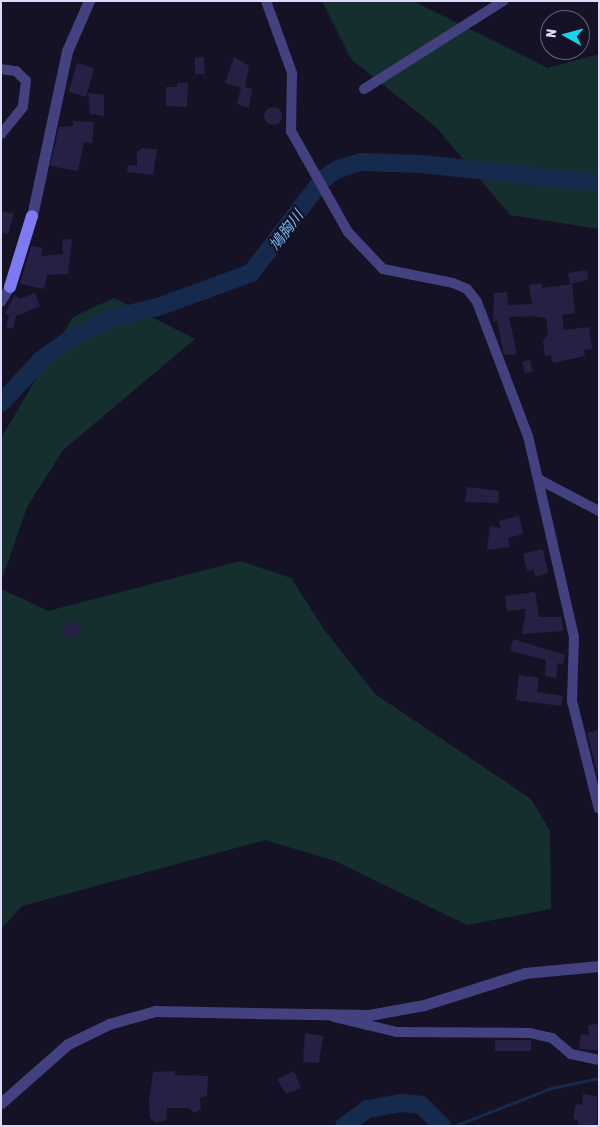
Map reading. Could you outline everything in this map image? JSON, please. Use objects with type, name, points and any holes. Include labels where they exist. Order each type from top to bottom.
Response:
[{"type":"main road","points":[[10,287],[32,216]]},
{"type":"street","points":[[32,216],[67,51],[89,1]]},
{"type":"street","points":[[266,1],[292,73],[291,131],[332,204],[359,246],[383,269],[467,289],[512,387],[538,479],[574,637],[572,701],[599,809]]},
{"type":"street","points":[[364,89],[502,1]]},
{"type":"street","points":[[1,69],[16,71],[26,81],[23,107],[1,134]]},
{"type":"street","points":[[1,302],[10,287]]},
{"type":"street","points":[[538,479],[599,511]]},
{"type":"street","points":[[334,1017],[424,1005],[526,973],[599,966]]},
{"type":"street","points":[[1,1103],[68,1044],[109,1024],[156,1011],[193,1008],[334,1017],[397,1032],[530,1033],[552,1038],[571,1054],[599,1060]]},
{"type":"green space","points":[[322,1],[413,1],[548,68],[577,60],[590,60],[590,56],[599,54],[599,229],[510,215],[436,127],[351,59]]},
{"type":"green space","points":[[114,298],[195,339],[63,450],[27,507],[1,582],[1,438],[73,317]]},
{"type":"green space","points":[[240,561],[291,578],[323,628],[375,694],[531,799],[550,831],[551,909],[467,925],[335,861],[265,840],[22,906],[1,929],[1,589],[48,611]]},
{"type":"building","points":[[204,57],[205,74],[195,74],[195,58]]},
{"type":"building","points":[[234,57],[249,66],[245,87],[252,89],[249,108],[237,104],[241,88],[225,83]]},
{"type":"building","points":[[77,63],[94,68],[86,97],[69,92]]},
{"type":"building","points":[[177,83],[188,83],[187,107],[166,106],[166,87],[177,87]]},
{"type":"building","points":[[88,93],[104,95],[104,116],[90,114]]},
{"type":"building","points":[[269,107],[277,107],[282,112],[280,123],[269,125],[264,120],[264,112]]},
{"type":"building","points":[[73,121],[94,122],[92,143],[84,142],[78,171],[50,166],[59,127],[73,126]]},
{"type":"building","points":[[142,148],[157,149],[153,175],[127,172],[128,165],[137,166],[137,153]]},
{"type":"building","points":[[1,211],[14,214],[8,234],[1,232]]},
{"type":"building","points":[[72,239],[68,274],[47,275],[44,289],[20,284],[31,246],[43,248],[41,256],[63,254],[62,240]]},
{"type":"building","points":[[587,270],[588,280],[570,284],[568,273]]},
{"type":"building","points":[[541,283],[542,288],[572,284],[575,313],[562,315],[564,330],[589,327],[592,349],[584,350],[585,356],[553,363],[551,355],[545,356],[543,342],[548,333],[546,318],[532,316],[509,317],[517,354],[504,355],[497,321],[493,322],[494,293],[507,292],[508,305],[532,304],[529,285]]},
{"type":"building","points":[[35,293],[40,306],[16,316],[13,329],[6,327],[9,315],[5,314],[14,295],[20,299]]},
{"type":"building","points":[[530,360],[533,372],[525,374],[522,362]]},
{"type":"building","points":[[467,487],[499,491],[498,503],[465,502]]},
{"type":"building","points":[[519,516],[523,534],[508,538],[510,547],[487,550],[490,526],[501,528],[499,521]]},
{"type":"building","points":[[543,549],[548,573],[535,577],[534,570],[527,571],[523,554]]},
{"type":"building","points":[[535,592],[539,617],[562,617],[563,631],[522,634],[526,609],[507,611],[505,596]]},
{"type":"building","points":[[71,621],[77,624],[80,630],[77,636],[71,639],[65,636],[62,630],[65,624]]},
{"type":"building","points":[[513,639],[565,655],[563,664],[558,663],[556,678],[545,676],[546,660],[510,651]]},
{"type":"building","points":[[519,675],[539,678],[537,692],[563,696],[561,706],[516,700]]},
{"type":"building","points":[[599,730],[599,780],[587,733]]},
{"type":"building","points":[[599,1024],[599,1050],[579,1049],[581,1034],[589,1035],[588,1025]]},
{"type":"building","points":[[305,1033],[323,1036],[319,1063],[303,1062]]},
{"type":"building","points":[[495,1040],[531,1040],[531,1051],[495,1051]]},
{"type":"building","points":[[175,1071],[175,1075],[208,1076],[207,1096],[200,1098],[201,1110],[194,1113],[189,1108],[167,1108],[166,1121],[155,1122],[150,1118],[149,1101],[153,1072]]},
{"type":"building","points":[[294,1071],[301,1088],[286,1094],[277,1079]]},
{"type":"building","points":[[583,1094],[597,1096],[597,1126],[578,1126],[578,1120],[573,1119],[576,1104],[582,1105]]},
{"type":"waterway","name":"鳩胸川","points":[[1,403],[41,360],[73,337],[112,318],[158,307],[251,273],[323,179],[338,169],[361,162],[421,164],[599,183]]},
{"type":"waterway","points":[[454,1126],[551,1088],[599,1078]]},
{"type":"waterway","points":[[344,1126],[367,1109],[400,1103],[421,1105],[442,1126]]}]
